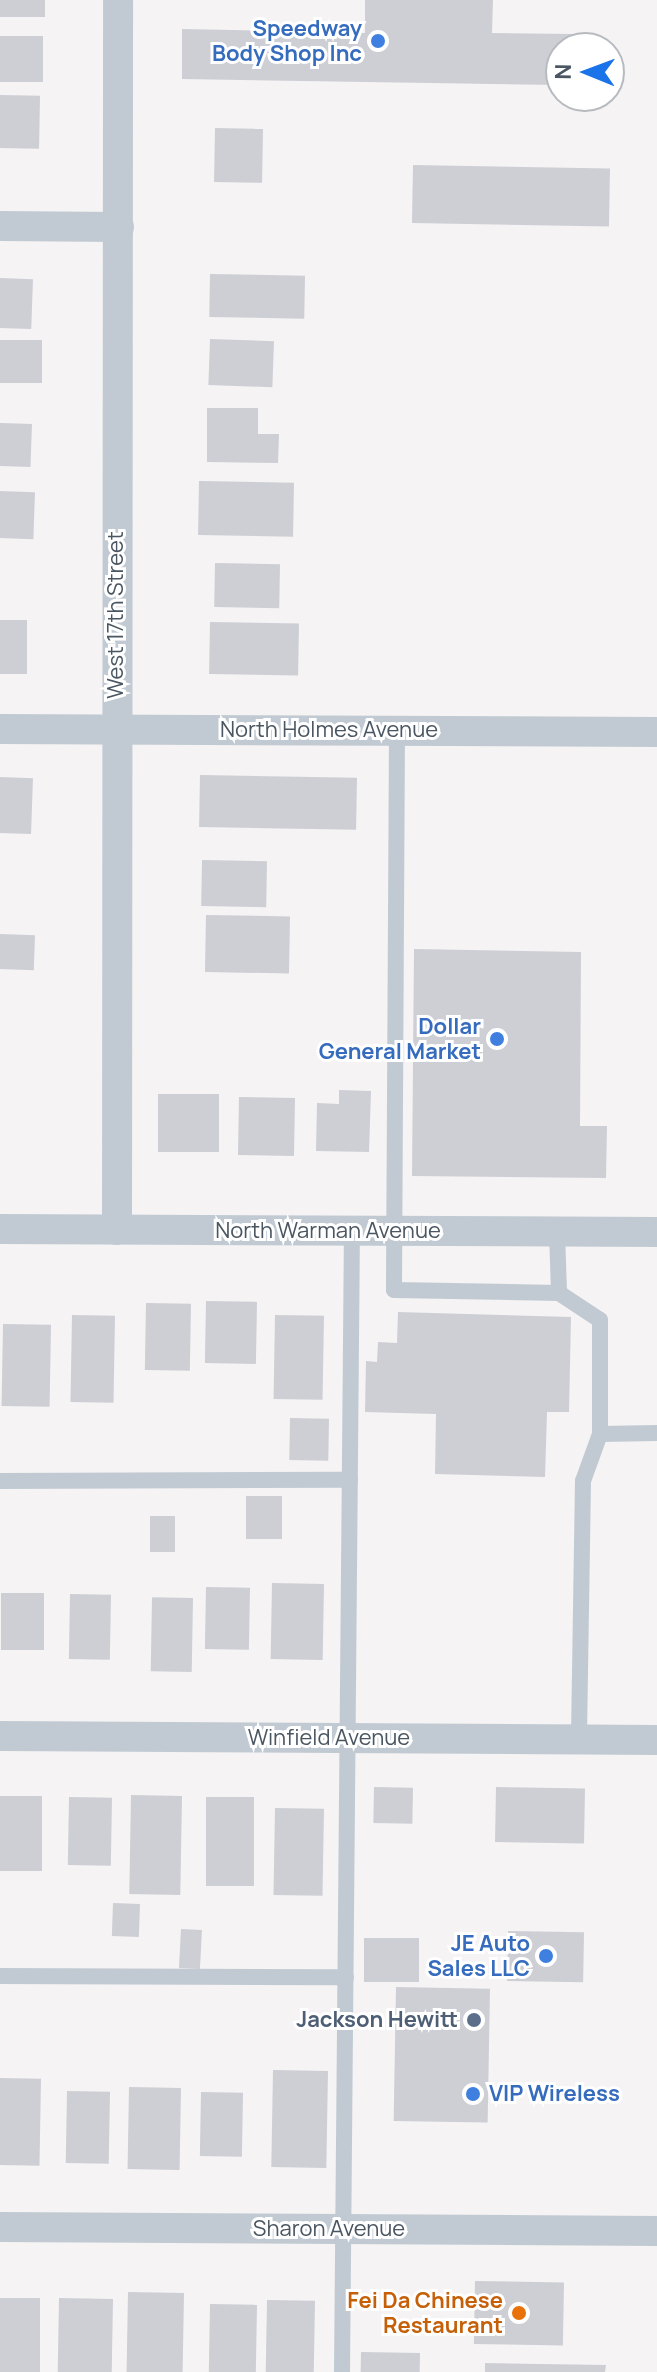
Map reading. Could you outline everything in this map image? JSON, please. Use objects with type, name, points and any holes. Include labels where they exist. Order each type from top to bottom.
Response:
[{"type":"street","name":"West 17th Street","points":[[117,1230],[118,0]]},
{"type":"street","points":[[0,226],[119,227]]},
{"type":"street","name":"North Holmes Avenue","points":[[0,729],[657,732]]},
{"type":"street","name":"North Warman Avenue","points":[[0,1229],[657,1232]]},
{"type":"street","name":"Winfield Avenue","points":[[0,1736],[657,1740]]},
{"type":"street","name":"Sharon Avenue","points":[[0,2227],[657,2231]]},
{"type":"lane","points":[[397,730],[394,1290],[559,1293],[600,1320],[600,1434],[583,1481],[579,1740]]},
{"type":"lane","points":[[342,2372],[352,1231]]},
{"type":"lane","points":[[557,1232],[559,1293]]},
{"type":"lane","points":[[600,1434],[657,1433]]},
{"type":"lane","points":[[0,1481],[350,1480]]},
{"type":"lane","points":[[0,1976],[346,1977]]},
{"type":"building","points":[[0,0],[45,0],[45,17],[0,17]]},
{"type":"building","name":"Speedway Body Shop Inc","points":[[365,0],[493,0],[492,33],[545,34],[545,85],[182,79],[182,29],[365,33]]},
{"type":"building","points":[[0,36],[43,36],[43,82],[0,82]]},
{"type":"building","points":[[0,95],[40,96],[39,149],[0,148]]},
{"type":"building","points":[[215,128],[263,129],[262,183],[214,182]]},
{"type":"building","points":[[413,165],[610,168],[609,226],[412,223]]},
{"type":"building","points":[[210,274],[305,276],[304,319],[209,317]]},
{"type":"building","points":[[0,278],[33,279],[31,329],[0,328]]},
{"type":"building","points":[[210,339],[274,341],[272,387],[208,385]]},
{"type":"building","points":[[0,340],[42,340],[42,383],[0,383]]},
{"type":"building","points":[[207,408],[258,408],[258,434],[279,434],[278,463],[207,462]]},
{"type":"building","points":[[0,423],[32,424],[30,467],[0,466]]},
{"type":"building","points":[[199,481],[294,483],[293,537],[198,535]]},
{"type":"building","points":[[0,491],[35,492],[33,539],[0,538]]},
{"type":"building","points":[[215,563],[280,564],[279,608],[214,607]]},
{"type":"building","points":[[0,620],[27,620],[27,674],[0,674]]},
{"type":"building","points":[[210,622],[299,624],[298,676],[209,674]]},
{"type":"building","points":[[200,775],[357,778],[356,830],[199,827]]},
{"type":"building","points":[[0,777],[33,778],[31,834],[0,833]]},
{"type":"building","points":[[202,860],[267,861],[266,907],[201,906]]},
{"type":"building","points":[[206,915],[290,916],[289,973],[205,972]]},
{"type":"building","points":[[0,934],[35,935],[34,970],[0,969]]},
{"type":"building","name":"Dollar General Market","points":[[414,949],[581,952],[580,1126],[607,1126],[606,1178],[412,1176]]},
{"type":"building","points":[[339,1090],[371,1091],[369,1152],[316,1151],[317,1103],[339,1104]]},
{"type":"building","points":[[158,1094],[219,1094],[219,1152],[158,1152]]},
{"type":"building","points":[[239,1097],[295,1098],[294,1156],[238,1155]]},
{"type":"building","points":[[206,1301],[257,1302],[256,1364],[205,1363]]},
{"type":"building","points":[[146,1303],[191,1304],[190,1371],[145,1370]]},
{"type":"building","points":[[398,1312],[571,1317],[569,1412],[547,1412],[545,1477],[435,1474],[436,1414],[365,1412],[366,1361],[377,1362],[378,1342],[397,1343]]},
{"type":"building","points":[[72,1315],[115,1316],[113,1403],[70,1402]]},
{"type":"building","points":[[275,1315],[324,1316],[323,1400],[274,1399]]},
{"type":"building","points":[[3,1324],[51,1325],[50,1407],[2,1406]]},
{"type":"building","points":[[290,1418],[329,1419],[328,1461],[289,1460]]},
{"type":"building","points":[[246,1496],[282,1496],[282,1539],[246,1539]]},
{"type":"building","points":[[150,1516],[175,1516],[175,1552],[150,1552]]},
{"type":"building","points":[[272,1583],[324,1584],[323,1660],[271,1659]]},
{"type":"building","points":[[206,1587],[250,1588],[249,1650],[205,1649]]},
{"type":"building","points":[[1,1593],[44,1593],[44,1650],[1,1650]]},
{"type":"building","points":[[70,1594],[111,1595],[110,1660],[69,1659]]},
{"type":"building","points":[[152,1597],[193,1598],[192,1672],[151,1671]]},
{"type":"building","points":[[374,1787],[413,1788],[412,1824],[373,1823]]},
{"type":"building","points":[[496,1787],[585,1789],[584,1844],[495,1842]]},
{"type":"building","points":[[131,1795],[182,1796],[180,1895],[129,1894]]},
{"type":"building","points":[[0,1796],[42,1796],[42,1871],[0,1871]]},
{"type":"building","points":[[69,1797],[112,1798],[111,1866],[68,1865]]},
{"type":"building","points":[[206,1797],[254,1797],[254,1886],[206,1886]]},
{"type":"building","points":[[275,1808],[324,1809],[322,1896],[273,1895]]},
{"type":"building","points":[[113,1903],[140,1904],[139,1937],[112,1936]]},
{"type":"building","points":[[181,1929],[202,1930],[200,1969],[179,1968]]},
{"type":"building","name":"JE Auto Sales LLC","points":[[508,1931],[584,1932],[583,1982],[507,1981]]},
{"type":"building","points":[[364,1938],[419,1938],[419,1982],[364,1982]]},
{"type":"building","points":[[396,1987],[490,1989],[488,2123],[394,2121]]},
{"type":"building","points":[[273,2070],[328,2071],[326,2168],[271,2167]]},
{"type":"building","points":[[0,2078],[41,2079],[39,2166],[0,2165]]},
{"type":"building","points":[[129,2087],[181,2088],[180,2170],[128,2169]]},
{"type":"building","points":[[67,2091],[110,2092],[109,2164],[66,2163]]},
{"type":"building","points":[[201,2092],[243,2093],[242,2157],[200,2156]]},
{"type":"building","name":"Fei Da Chinese Restaurant","points":[[475,2281],[564,2283],[563,2346],[474,2344]]},
{"type":"building","points":[[128,2292],[184,2293],[183,2372],[127,2372]]},
{"type":"building","points":[[0,2298],[40,2298],[40,2372],[0,2372]]},
{"type":"building","points":[[59,2298],[113,2299],[112,2372],[58,2372]]},
{"type":"building","points":[[267,2300],[315,2301],[314,2372],[266,2372]]},
{"type":"building","points":[[210,2304],[257,2305],[256,2372],[209,2372]]},
{"type":"building","points":[[361,2352],[420,2353],[420,2372],[361,2372]]},
{"type":"building","points":[[485,2363],[606,2365],[605,2372],[485,2372]]},
{"type":"place","name":"Speedway Body Shop Inc","points":[[378,41]]},
{"type":"place","name":"Dollar General Market","points":[[497,1039]]},
{"type":"place","name":"JE Auto Sales LLC","points":[[546,1956]]},
{"type":"place","name":"Jackson Hewitt","points":[[474,2020]]},
{"type":"place","name":"VIP Wireless","points":[[473,2094]]},
{"type":"place","name":"Fei Da Chinese Restaurant","points":[[519,2313]]}]
